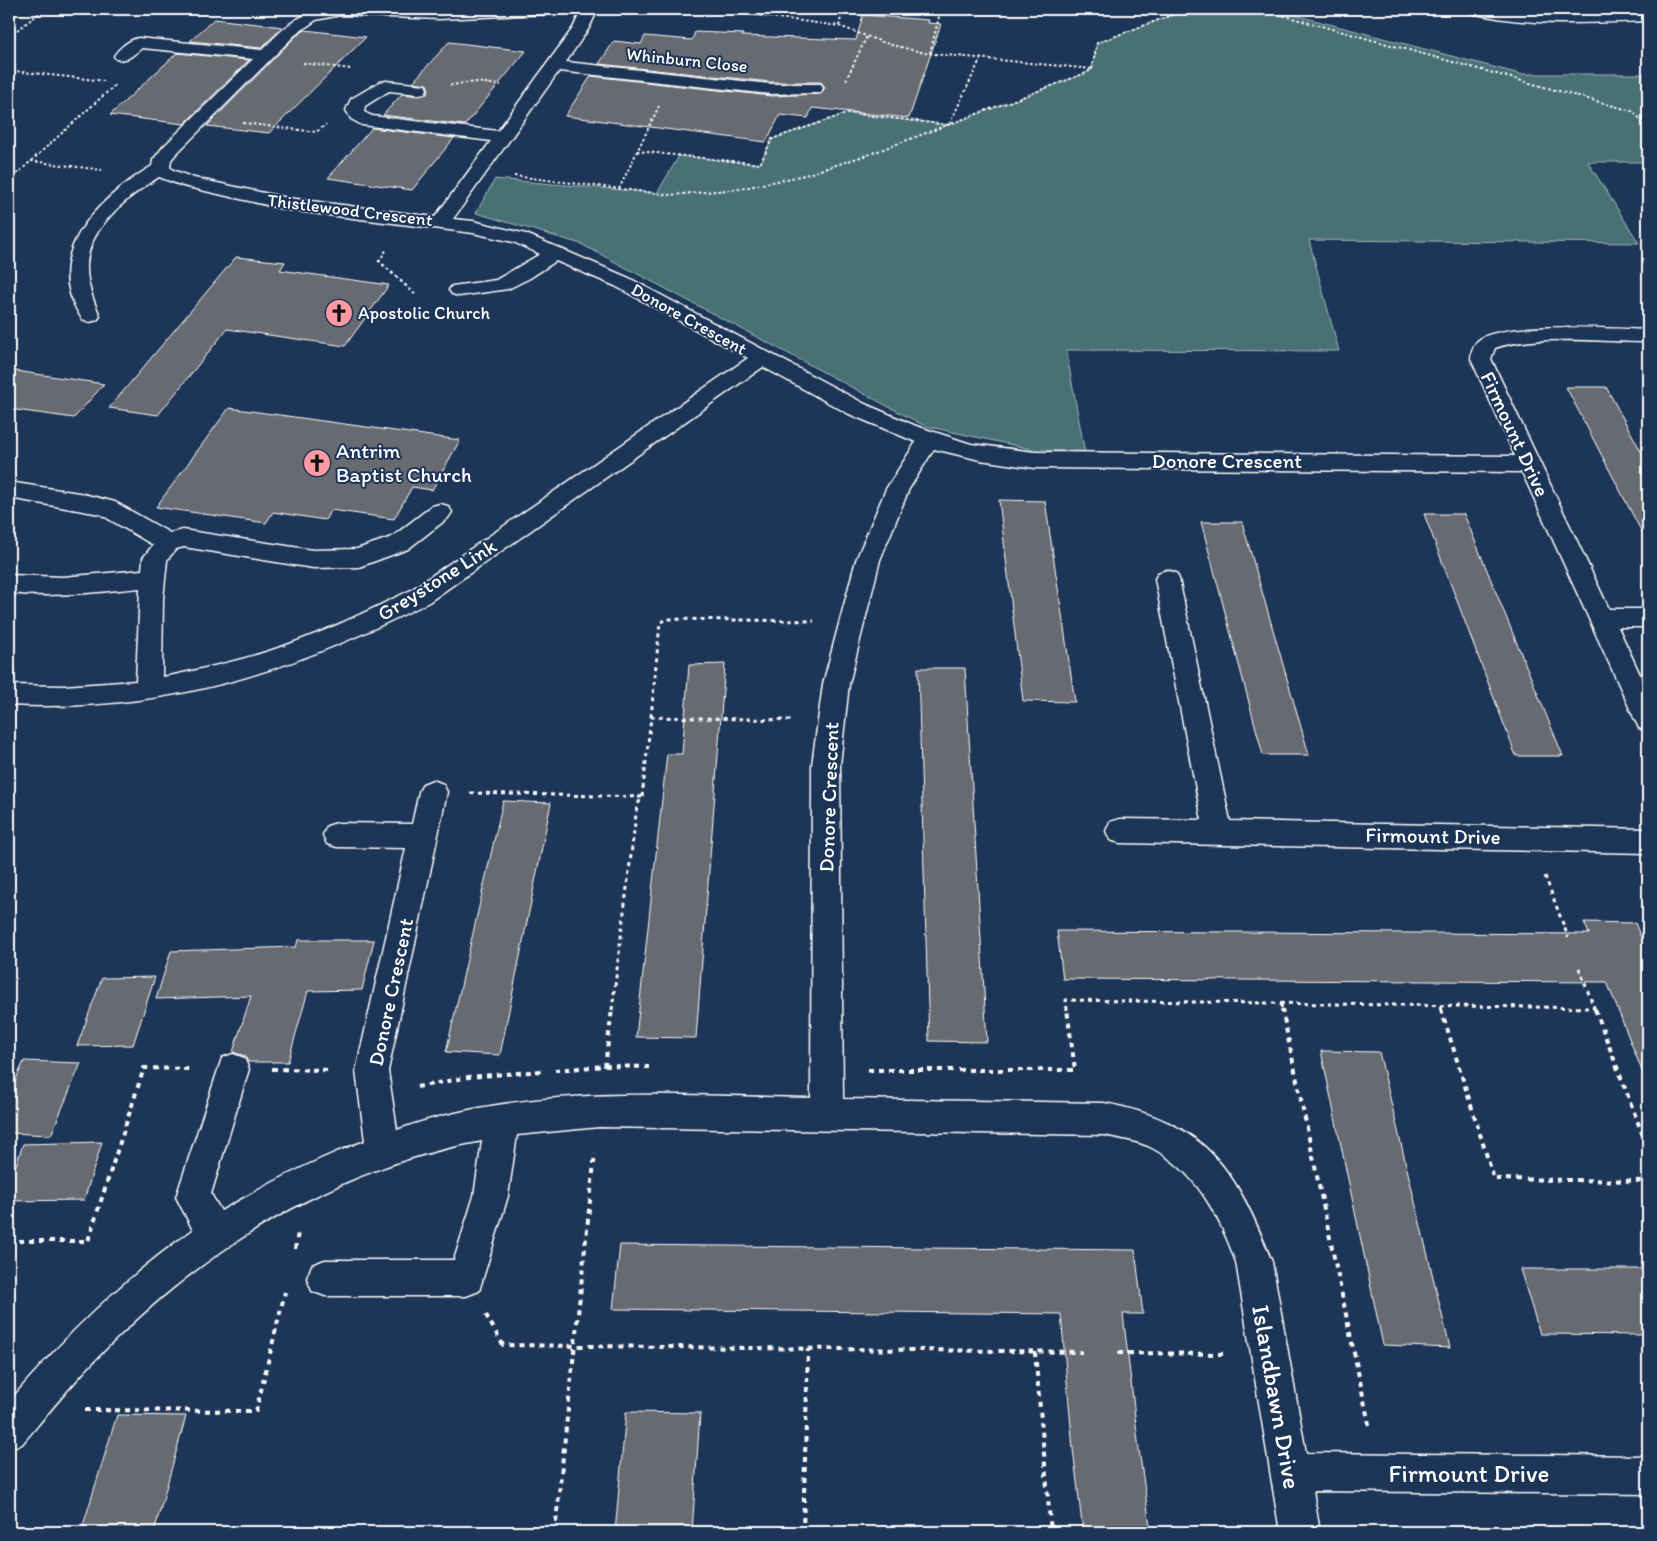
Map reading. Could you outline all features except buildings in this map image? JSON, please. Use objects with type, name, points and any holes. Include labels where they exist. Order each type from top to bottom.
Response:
[{"type":"street","points":[[90,316],[84,303],[78,273],[78,257],[82,245],[95,223],[106,210],[154,172],[169,151],[300,22],[311,16],[330,11],[355,10],[439,14],[546,9]]},
{"type":"street","name":"Thistlewood Crescent","points":[[154,172],[258,198],[315,208],[440,223],[555,66],[581,28],[590,9]]},
{"type":"street","points":[[1473,9],[1510,16],[1548,13],[1648,16]]},
{"type":"street","points":[[122,56],[138,43],[264,56]]},
{"type":"street","name":"Whinburn Close","points":[[555,66],[771,89],[815,88]]},
{"type":"street","points":[[420,89],[386,86],[357,103],[355,110],[358,117],[368,121],[504,137]]},
{"type":"street","name":"Donore Crescent","points":[[440,223],[500,233],[555,253],[622,282],[857,409],[929,439],[962,449],[1035,460],[1528,464]]},
{"type":"street","points":[[459,290],[501,285],[523,274],[555,253]]},
{"type":"street","name":"Firmount Drive","points":[[1648,336],[1524,335],[1504,337],[1487,344],[1482,351],[1481,359],[1648,720]]},
{"type":"street","name":"Greystone Link","points":[[9,695],[37,698],[95,696],[149,690],[220,675],[277,658],[379,618],[412,600],[568,494],[761,358]]},
{"type":"street","name":"Donore Crescent","points":[[826,1115],[826,765],[836,684],[868,560],[888,508],[905,476],[929,439]]},
{"type":"street","points":[[9,490],[79,501],[107,508],[168,543]]},
{"type":"street","points":[[149,690],[155,558],[168,543],[182,538],[313,559],[359,558],[400,543],[440,512]]},
{"type":"street","points":[[9,584],[51,586],[153,578]]},
{"type":"street","points":[[1167,579],[1218,832]]},
{"type":"street","points":[[1602,618],[1648,618]]},
{"type":"street","name":"Donore Crescent","points":[[383,1150],[377,1094],[372,1071],[433,792]]},
{"type":"street","name":"Firmount Drive","points":[[1120,831],[1648,840]]},
{"type":"street","points":[[337,835],[424,836]]},
{"type":"street","points":[[215,1234],[193,1197],[233,1069]]},
{"type":"street","points":[[9,1431],[48,1386],[121,1309],[175,1264],[215,1234],[270,1200],[308,1181],[383,1150],[430,1136],[502,1121],[561,1112],[826,1115]]},
{"type":"street","name":"Islandbawn Drive","points":[[826,1115],[1104,1119],[1139,1125],[1174,1141],[1196,1159],[1214,1178],[1238,1219],[1254,1262],[1300,1532]]},
{"type":"street","points":[[325,1278],[466,1278],[491,1196],[502,1121]]},
{"type":"street","name":"Firmount Drive","points":[[1289,1472],[1648,1475]]},
{"type":"path","points":[[9,36],[45,9]]},
{"type":"path","points":[[710,9],[839,26],[908,50],[1092,69]]},
{"type":"path","points":[[839,26],[843,9]]},
{"type":"path","points":[[930,53],[941,9]]},
{"type":"path","points":[[1092,69],[1097,43],[1188,9]]},
{"type":"path","points":[[1259,9],[1632,110],[1648,126]]},
{"type":"path","points":[[815,88],[848,79],[867,36]]},
{"type":"path","points":[[9,55],[14,71],[118,82],[9,181]]},
{"type":"path","points":[[264,56],[370,71],[386,86]]},
{"type":"path","points":[[949,125],[980,58]]},
{"type":"path","points":[[478,171],[678,195],[741,189],[809,174],[879,152],[1092,69]]},
{"type":"path","points":[[619,189],[672,78]]},
{"type":"path","points":[[420,89],[476,82],[537,90]]},
{"type":"path","points":[[637,151],[760,164],[772,139],[848,113],[949,125]]},
{"type":"path","points":[[202,118],[316,132],[322,126],[358,117]]},
{"type":"path","points":[[31,161],[154,172]]},
{"type":"path","points":[[406,219],[379,261],[415,294]]},
{"type":"path","points":[[555,1532],[599,1111],[638,806],[642,797],[660,623],[667,619],[851,621]]},
{"type":"path","points":[[651,717],[831,721]]},
{"type":"path","points":[[433,792],[642,797]]},
{"type":"path","points":[[1531,838],[1568,937]]},
{"type":"path","points":[[1579,968],[1648,1149]]},
{"type":"path","points":[[827,1070],[1075,1070],[1066,1000],[1595,1008]]},
{"type":"path","points":[[1281,1004],[1379,1472]]},
{"type":"path","points":[[1440,1006],[1494,1179],[1648,1182]]},
{"type":"path","points":[[377,1094],[469,1077],[605,1066],[653,1067]]},
{"type":"path","points":[[294,1253],[308,1181]]},
{"type":"path","points":[[9,1241],[88,1241]]},
{"type":"path","points":[[466,1278],[503,1345],[1082,1352]]},
{"type":"path","points":[[48,1386],[84,1410],[256,1411],[285,1289]]},
{"type":"path","points":[[803,1532],[808,1349]]},
{"type":"path","points":[[1035,1352],[1051,1532]]},
{"type":"path","points":[[1118,1353],[1270,1355]]},
{"type":"green space","points":[[1188,9],[1272,9],[1520,74],[1648,74],[1648,162],[1588,162],[1639,243],[1309,240],[1339,351],[1066,350],[1085,453],[1031,449],[925,426],[581,244],[476,213],[495,179],[657,193],[679,156],[760,164],[772,139],[848,113],[949,125],[1086,73],[1092,69],[1097,43]]},
{"type":"place","name":"Apostolic Church","points":[[339,313]]},
{"type":"place","name":"Antrim Baptist Church","points":[[317,463]]}]
